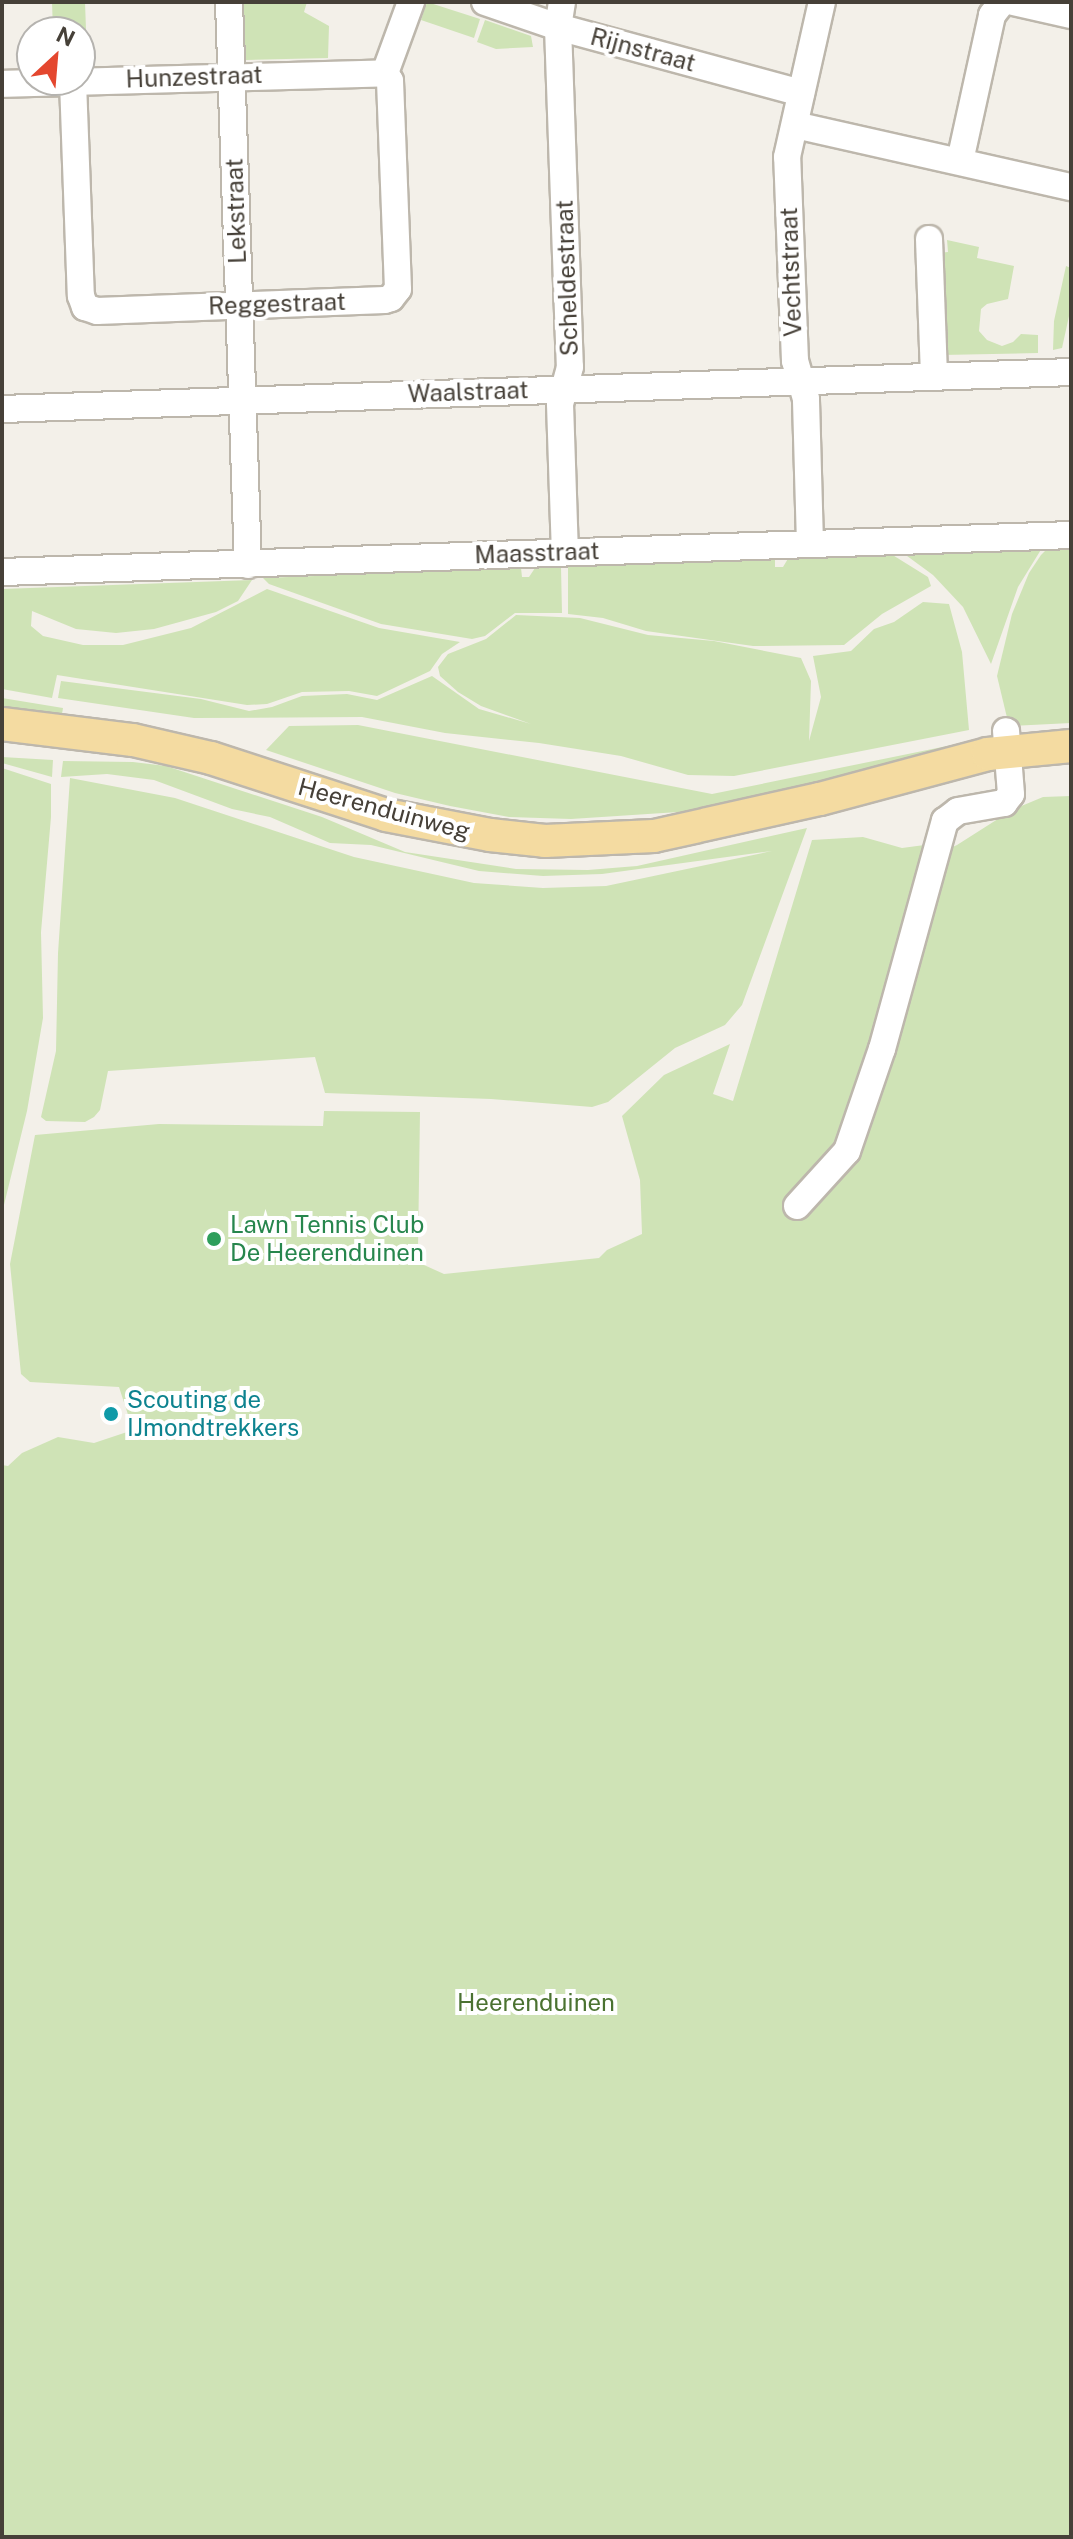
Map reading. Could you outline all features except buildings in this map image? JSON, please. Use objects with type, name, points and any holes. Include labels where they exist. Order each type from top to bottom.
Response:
[{"type":"main road","name":"Heerenduinweg","points":[[2,724],[133,740],[211,758],[386,815],[490,835],[545,841],[665,834],[1008,750],[1071,746]]},
{"type":"main road","name":"Heerenduinweg","points":[[1008,750],[1071,760]]},
{"type":"street","name":"Lekstraat","points":[[229,2],[248,565]]},
{"type":"street","name":"Reggestraat","points":[[74,96],[81,296],[85,307],[97,311],[385,300],[396,295],[390,81],[385,73],[411,2]]},
{"type":"street","name":"Rijnstraat","points":[[485,2],[560,14],[801,93]]},
{"type":"street","name":"Vechtstraat","points":[[810,544],[806,399],[795,361],[787,157],[822,2]]},
{"type":"street","points":[[960,161],[992,15],[1002,2]]},
{"type":"street","points":[[1013,2],[1071,15]]},
{"type":"street","name":"Scheldestraat","points":[[560,14],[570,367],[560,404],[565,552]]},
{"type":"street","name":"Hunzestraat","points":[[96,81],[385,73]]},
{"type":"street","points":[[795,125],[1071,187]]},
{"type":"street","points":[[929,239],[934,374]]},
{"type":"street","name":"Waalstraat","points":[[2,409],[934,374],[1071,372]]},
{"type":"street","name":"Maasstraat","points":[[2,572],[1071,535]]},
{"type":"street","points":[[797,1206],[847,1151],[882,1049],[945,821],[958,811],[1009,799],[1008,750]]},
{"type":"green space","points":[[52,2],[85,2],[86,16],[52,16]]},
{"type":"green space","points":[[242,2],[307,2],[304,12],[329,26],[328,58],[246,60]]},
{"type":"green space","points":[[427,2],[480,19],[474,38],[421,20]]},
{"type":"green space","points":[[485,20],[531,36],[533,47],[496,49],[477,42]]},
{"type":"green space","points":[[947,240],[979,247],[977,258],[1014,266],[1008,299],[987,304],[981,309],[979,331],[987,340],[1002,346],[1013,342],[1021,334],[1038,335],[1038,353],[942,355],[938,253],[948,252]]},
{"type":"green space","points":[[1066,266],[1071,268],[1071,307],[1062,348],[1053,350],[1054,321]]},
{"type":"green space","points":[[1071,547],[1071,723],[1009,726],[997,676],[1012,614],[1029,573],[1041,555],[1048,548]]},
{"type":"green space","points":[[1042,548],[1018,587],[991,664],[963,607],[933,575],[903,553]]},
{"type":"green space","points":[[891,554],[928,577],[931,586],[882,614],[844,645],[753,646],[646,631],[603,618],[568,614],[568,567],[775,558],[775,567],[783,567],[789,557]]},
{"type":"green space","points":[[561,567],[562,613],[515,613],[485,636],[472,639],[381,624],[269,584],[263,578],[521,568],[522,577],[529,577],[535,568]]},
{"type":"green space","points":[[252,580],[238,601],[216,612],[154,629],[116,633],[76,629],[32,611],[31,626],[43,636],[83,645],[123,645],[191,628],[267,589],[379,628],[460,642],[442,654],[430,671],[377,696],[349,691],[302,692],[267,704],[247,705],[57,675],[52,698],[2,689],[2,589]]},
{"type":"green space","points":[[923,602],[949,604],[962,652],[969,730],[734,776],[688,775],[621,756],[445,733],[362,717],[194,718],[58,698],[61,681],[201,699],[249,711],[272,707],[302,696],[347,694],[377,700],[432,676],[479,709],[531,724],[481,706],[458,692],[440,676],[438,667],[448,654],[486,639],[516,615],[580,618],[648,635],[714,641],[801,658],[811,681],[809,741],[821,697],[813,656],[851,651],[874,629],[894,622]]},
{"type":"green space","points":[[2,698],[63,708],[61,720],[2,714]]},
{"type":"green space","points":[[358,725],[712,794],[996,736],[1001,746],[694,811],[571,819],[509,817],[450,806],[395,793],[266,750],[289,726]]},
{"type":"green space","points":[[2,757],[53,760],[52,777],[2,763]]},
{"type":"green space","points":[[63,761],[166,766],[322,817],[405,852],[516,869],[588,870],[637,866],[807,828],[742,1005],[725,1025],[675,1048],[608,1102],[592,1107],[491,1099],[325,1093],[315,1057],[108,1071],[100,1110],[94,1117],[85,1122],[46,1121],[41,1117],[56,1051],[58,953],[70,778],[175,798],[354,857],[474,883],[543,888],[606,886],[772,851],[602,874],[543,876],[479,871],[371,845],[330,843],[270,817],[232,809],[154,780],[107,774],[61,777]]},
{"type":"green space","points":[[2,768],[51,784],[51,817],[41,932],[43,1018],[27,1111],[2,1213]]},
{"type":"green space","name":"Heerenduinen","points":[[1071,796],[1071,2537],[2,2537],[2,1465],[8,1466],[22,1453],[58,1437],[94,1443],[133,1430],[119,1387],[30,1382],[21,1374],[10,1264],[35,1135],[159,1124],[323,1126],[324,1111],[420,1112],[418,1248],[424,1265],[444,1274],[599,1258],[607,1250],[642,1234],[640,1180],[622,1116],[664,1075],[730,1044],[713,1094],[733,1101],[812,840],[863,837],[902,848],[932,844],[931,857],[957,845],[1012,810],[1043,797]]},
{"type":"place","name":"Lawn Tennis Club De Heerenduinen","points":[[214,1239]]},
{"type":"place","name":"Scouting de IJmondtrekkers","points":[[111,1414]]}]
